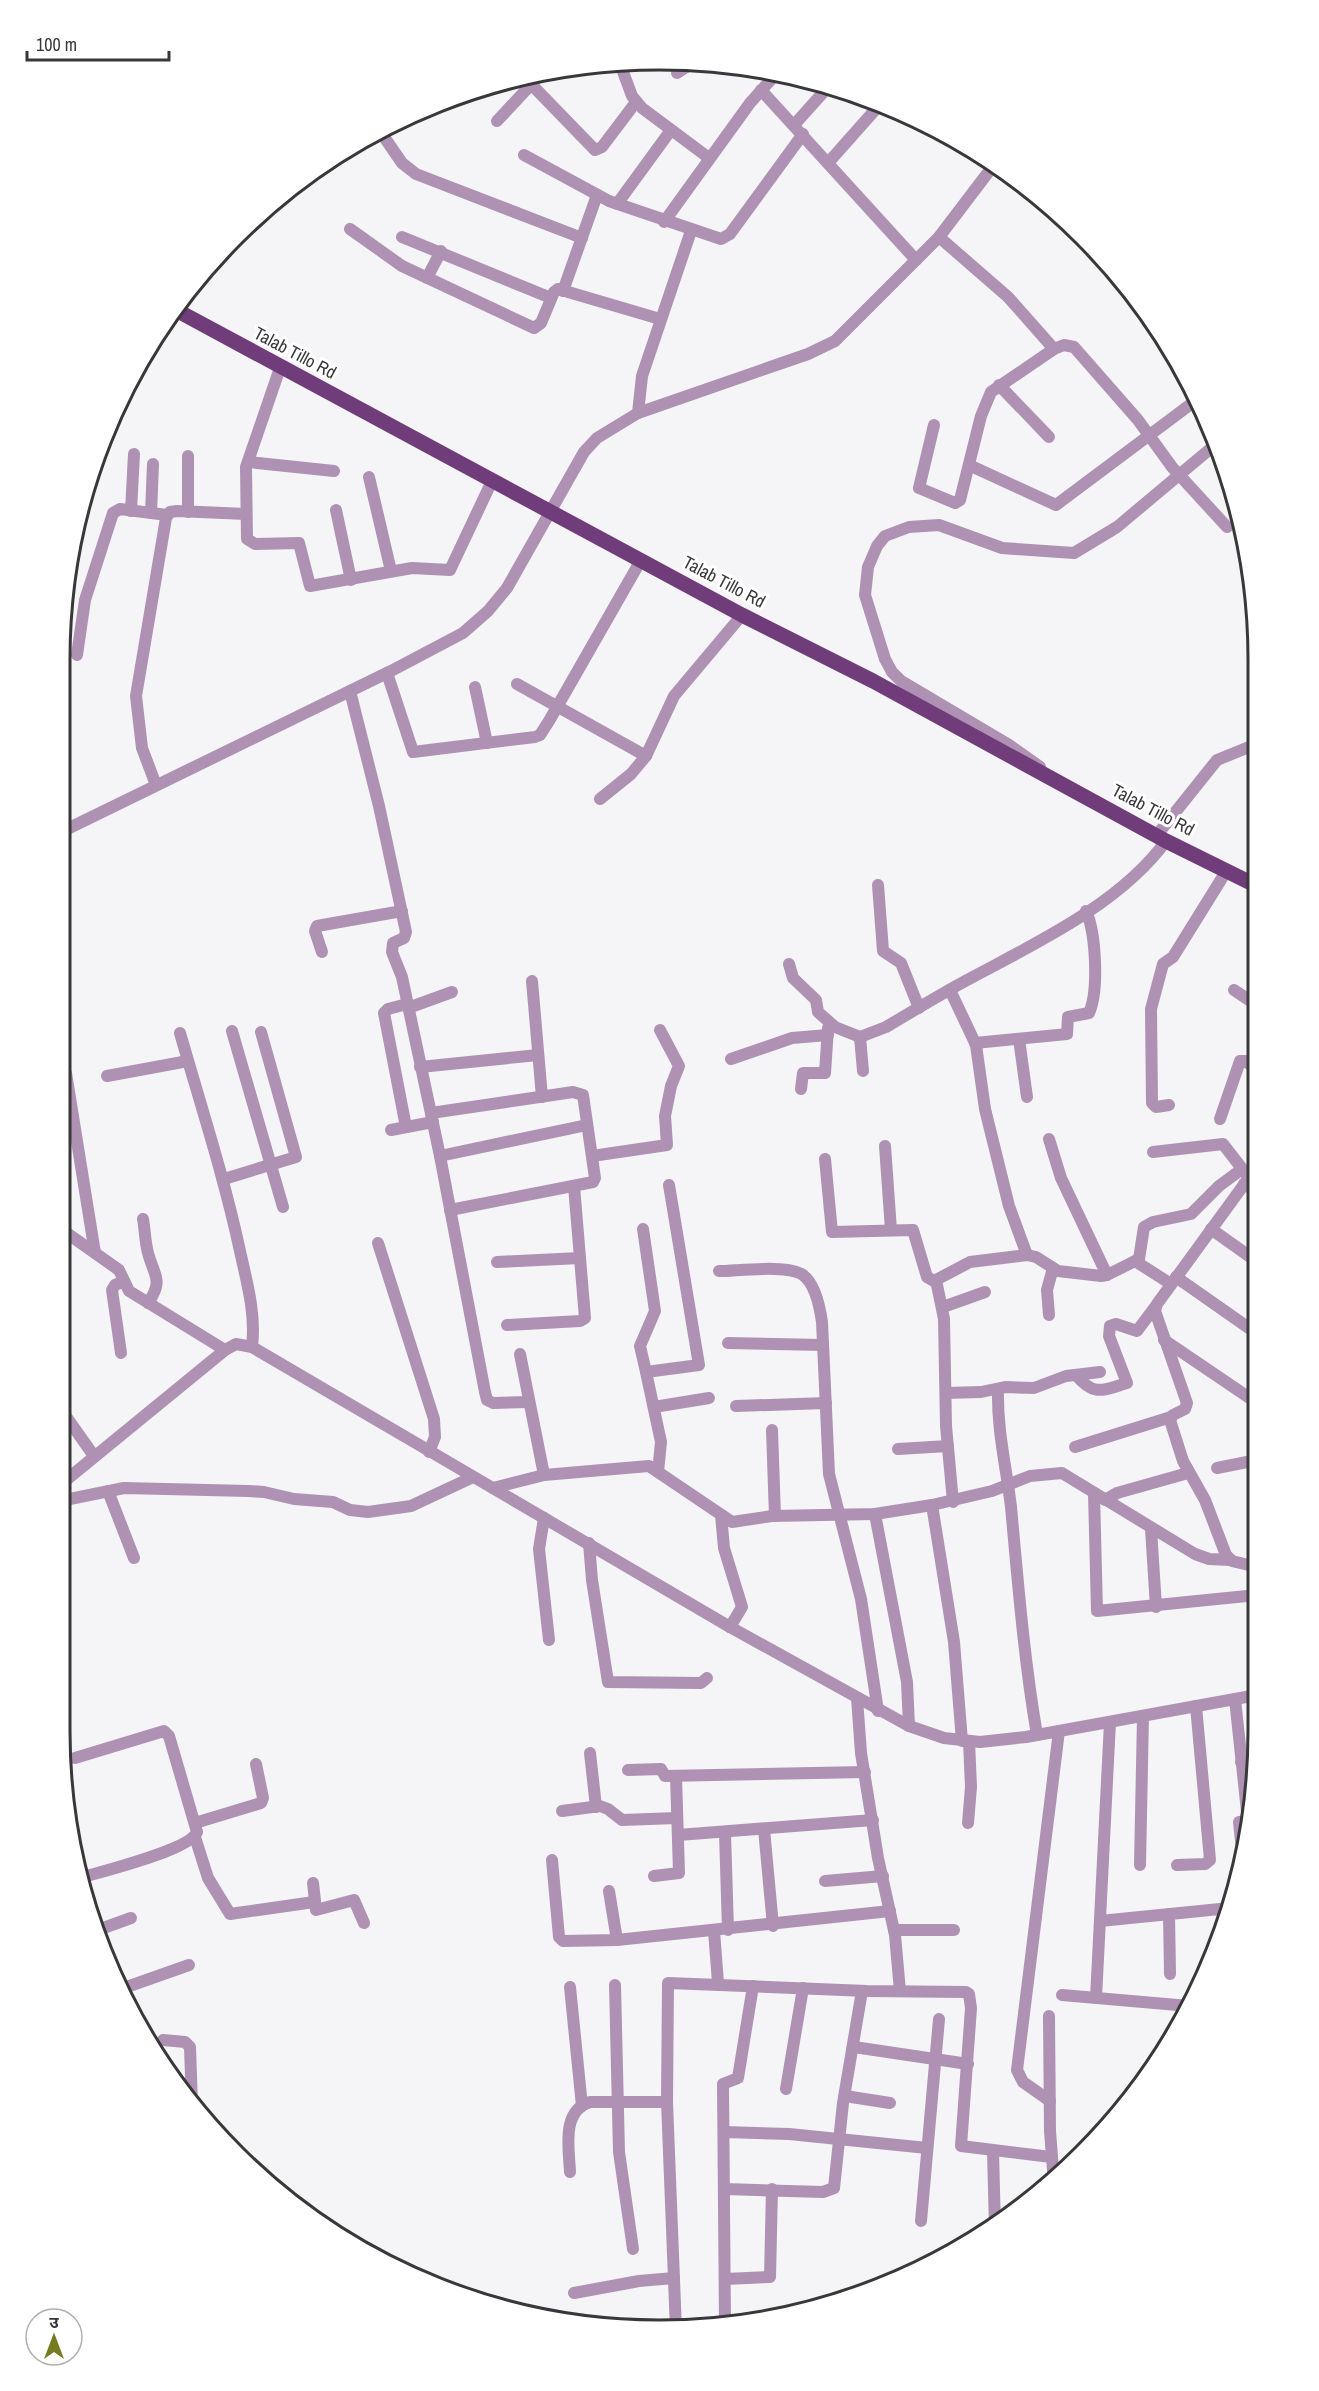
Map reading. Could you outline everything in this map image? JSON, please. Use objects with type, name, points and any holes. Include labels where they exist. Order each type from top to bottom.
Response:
[{"type":"main road","name":"Talab Tillo Rd","points":[[183,314],[742,615],[873,681],[1162,838],[1248,881]]},
{"type":"street","points":[[624,72],[636,102],[709,158]]},
{"type":"street","points":[[664,222],[709,158],[769,81]]},
{"type":"street","points":[[532,85],[595,150],[602,147],[636,102]]},
{"type":"street","points":[[497,121],[529,86]]},
{"type":"street","points":[[760,90],[803,134],[846,186],[916,260]]},
{"type":"street","points":[[794,125],[822,94]]},
{"type":"street","points":[[828,163],[874,111]]},
{"type":"street","points":[[617,204],[671,130]]},
{"type":"street","points":[[524,155],[617,204],[716,239],[727,237],[803,134]]},
{"type":"street","points":[[385,138],[402,163],[416,174],[582,238]]},
{"type":"street","points":[[70,828],[387,673],[463,633],[488,611],[507,588],[584,452],[597,438],[638,413],[828,345],[842,335],[939,237],[989,171]]},
{"type":"street","points":[[563,291],[597,195]]},
{"type":"street","points":[[350,228],[394,261],[534,328],[541,323],[556,290],[660,319]]},
{"type":"street","points":[[638,413],[642,376],[691,231]]},
{"type":"street","points":[[402,237],[441,251],[551,298]]},
{"type":"street","points":[[939,237],[1008,297],[1054,349]]},
{"type":"street","points":[[428,278],[441,251]]},
{"type":"street","points":[[934,425],[919,485],[921,490],[958,503],[984,404],[999,385],[1054,349],[1064,345],[1074,347],[1149,435],[1163,455],[1227,526]]},
{"type":"street","points":[[280,368],[248,462],[247,538],[250,543],[301,544],[310,586],[412,568],[444,571],[452,568],[492,481]]},
{"type":"street","points":[[999,385],[1049,437]]},
{"type":"street","points":[[969,465],[1056,505],[1190,404]]},
{"type":"street","points":[[1053,778],[1026,756],[902,681],[892,672],[878,640],[866,595],[868,567],[877,546],[892,532],[927,524],[945,526],[976,541],[1002,548],[1074,553],[1117,527],[1176,470],[1209,448]]},
{"type":"street","points":[[131,511],[134,454]]},
{"type":"street","points":[[188,456],[188,512]]},
{"type":"street","points":[[248,462],[334,471]]},
{"type":"street","points":[[151,513],[153,464]]},
{"type":"street","points":[[369,477],[391,571]]},
{"type":"street","points":[[77,655],[85,600],[111,516],[117,510],[167,516]]},
{"type":"street","points":[[336,510],[351,580]]},
{"type":"street","points":[[156,785],[142,748],[136,712],[136,696],[167,516],[173,511],[246,514]]},
{"type":"street","points":[[387,673],[412,751],[418,753],[540,735],[642,560]]},
{"type":"street","points":[[600,800],[626,778],[646,756],[674,696],[742,615]]},
{"type":"street","points":[[517,684],[646,756]]},
{"type":"street","points":[[475,687],[487,742]]},
{"type":"street","points":[[350,691],[402,911],[406,934],[393,943],[392,950],[400,969],[432,1118],[488,1400],[495,1403],[529,1402]]},
{"type":"street","points":[[731,1059],[792,1038],[828,1029],[860,1037],[886,1028],[1031,946],[1131,879],[1217,760],[1248,747]]},
{"type":"street","points":[[1169,1105],[1156,1107],[1152,1103],[1152,1002],[1163,964],[1175,954],[1227,870]]},
{"type":"street","points":[[878,885],[883,951],[901,963],[919,1008]]},
{"type":"street","points":[[322,952],[315,931],[318,926],[402,911]]},
{"type":"street","points":[[975,1042],[1067,1034],[1068,1017],[1087,1015],[1090,1010],[1093,940],[1091,922],[1086,911]]},
{"type":"street","points":[[789,964],[793,978],[814,999],[818,1012],[828,1029],[825,1072],[803,1074],[801,1089]]},
{"type":"street","points":[[532,981],[542,1097]]},
{"type":"street","points":[[950,990],[975,1042],[985,1109],[1009,1206],[1027,1255]]},
{"type":"street","points":[[1234,990],[1248,999]]},
{"type":"street","points":[[406,1127],[384,1013],[388,1009],[408,1006],[452,992]]},
{"type":"street","points":[[592,1156],[667,1145],[665,1116],[670,1086],[679,1066],[660,1030]]},
{"type":"street","points":[[232,1031],[283,1208]]},
{"type":"street","points":[[224,1179],[292,1160],[296,1155],[261,1032]]},
{"type":"street","points":[[180,1033],[224,1179],[251,1304],[254,1323],[252,1347]]},
{"type":"street","points":[[860,1037],[863,1071]]},
{"type":"street","points":[[1019,1039],[1027,1097]]},
{"type":"street","points":[[420,1067],[538,1054]]},
{"type":"street","points":[[108,1076],[188,1061]]},
{"type":"street","points":[[1220,1119],[1240,1061],[1248,1062]]},
{"type":"street","points":[[391,1130],[432,1118],[542,1097],[581,1093],[588,1125],[594,1181],[450,1210]]},
{"type":"street","points":[[70,1098],[95,1253]]},
{"type":"street","points":[[440,1156],[588,1125]]},
{"type":"street","points":[[1049,1139],[1061,1178],[1107,1275]]},
{"type":"street","points":[[1154,1152],[1223,1144],[1247,1174]]},
{"type":"street","points":[[885,1146],[891,1230]]},
{"type":"street","points":[[825,1159],[832,1232],[891,1230],[915,1232],[927,1277],[932,1281],[970,1262],[1027,1255],[1036,1257],[1053,1268],[1107,1275],[1139,1259],[1144,1227],[1153,1222],[1191,1214],[1219,1186],[1247,1174]]},
{"type":"street","points":[[1076,1376],[1088,1388],[1096,1391],[1127,1383],[1109,1336],[1110,1326],[1116,1324],[1137,1331],[1211,1229],[1247,1174]]},
{"type":"street","points":[[646,1372],[699,1365],[669,1185]]},
{"type":"street","points":[[507,1325],[584,1320],[574,1186]]},
{"type":"street","points":[[143,1219],[147,1250],[158,1280],[156,1292],[148,1303]]},
{"type":"street","points":[[643,1229],[655,1311],[640,1346],[662,1447],[658,1472]]},
{"type":"street","points":[[1211,1229],[1248,1255]]},
{"type":"street","points":[[70,1235],[119,1270],[129,1291],[225,1350]]},
{"type":"street","points":[[378,1243],[434,1419],[435,1437],[429,1452]]},
{"type":"street","points":[[496,1262],[580,1258]]},
{"type":"street","points":[[1135,1261],[1174,1281],[1248,1328]]},
{"type":"street","points":[[1049,1315],[1047,1290],[1053,1268]]},
{"type":"street","points":[[718,1272],[782,1270],[800,1273],[810,1283],[819,1307],[829,1474],[861,1599],[878,1712]]},
{"type":"street","points":[[936,1280],[943,1307],[948,1446],[953,1502]]},
{"type":"street","points":[[121,1353],[112,1290],[124,1281]]},
{"type":"street","points":[[943,1307],[985,1292]]},
{"type":"street","points":[[1075,1447],[1171,1417],[1185,1409],[1187,1403],[1164,1340],[1155,1307]]},
{"type":"street","points":[[1164,1340],[1248,1397]]},
{"type":"street","points":[[728,1343],[823,1345]]},
{"type":"street","points":[[70,1476],[225,1350],[236,1344],[252,1347],[858,1704],[909,1726],[967,1746],[1037,1735],[1058,1735],[1196,1712],[1236,1704],[1248,1699]]},
{"type":"street","points":[[520,1354],[544,1475]]},
{"type":"street","points":[[946,1393],[1040,1387],[1061,1378],[1100,1372]]},
{"type":"street","points":[[998,1389],[998,1436],[1008,1485],[1026,1668],[1037,1735]]},
{"type":"street","points":[[654,1407],[709,1398]]},
{"type":"street","points":[[736,1406],[826,1403]]},
{"type":"street","points":[[1171,1417],[1188,1473],[1204,1500],[1224,1551],[1231,1560]]},
{"type":"street","points":[[70,1422],[94,1456]]},
{"type":"street","points":[[772,1430],[775,1516]]},
{"type":"street","points":[[898,1449],[948,1446]]},
{"type":"street","points":[[1217,1468],[1248,1462]]},
{"type":"street","points":[[493,1488],[544,1475],[645,1466],[658,1472],[673,1485],[732,1522],[775,1516],[874,1514],[953,1502],[1030,1476],[1062,1473],[1150,1529],[1203,1558],[1231,1560],[1248,1565]]},
{"type":"street","points":[[1105,1500],[1117,1493],[1188,1473]]},
{"type":"street","points":[[70,1499],[108,1491],[140,1488],[264,1492],[294,1499],[333,1502],[350,1510],[368,1512],[411,1506],[473,1477]]},
{"type":"street","points":[[108,1491],[134,1558]]},
{"type":"street","points":[[1094,1493],[1096,1610],[1156,1607],[1248,1596]]},
{"type":"street","points":[[932,1505],[967,1746],[968,1823]]},
{"type":"street","points":[[874,1514],[907,1682],[909,1726]]},
{"type":"street","points":[[721,1515],[726,1558],[742,1607],[730,1627]]},
{"type":"street","points":[[544,1518],[540,1558],[549,1640]]},
{"type":"street","points":[[1150,1529],[1156,1607]]},
{"type":"street","points":[[589,1544],[592,1580],[608,1682],[701,1683],[707,1678]]},
{"type":"street","points":[[858,1704],[865,1772],[894,1930],[900,1991]]},
{"type":"street","points":[[1236,1704],[1245,1790]]},
{"type":"street","points":[[1177,1865],[1205,1864],[1210,1860],[1196,1712]]},
{"type":"street","points":[[1140,1866],[1143,1720]]},
{"type":"street","points":[[1096,1998],[1110,1726]]},
{"type":"street","points":[[75,1758],[164,1731],[169,1736],[195,1822],[195,1837],[208,1878],[230,1914],[314,1902]]},
{"type":"street","points":[[1050,2101],[1023,2082],[1017,2070],[1058,1735]]},
{"type":"street","points":[[590,1754],[596,1807]]},
{"type":"street","points":[[1241,1762],[1247,1762]]},
{"type":"street","points":[[195,1822],[261,1803],[263,1798],[256,1764]]},
{"type":"street","points":[[628,1770],[661,1769],[664,1776],[865,1772]]},
{"type":"street","points":[[654,1876],[679,1873],[676,1776]]},
{"type":"street","points":[[562,1811],[596,1807],[608,1809],[622,1820],[677,1818]]},
{"type":"street","points":[[678,1835],[873,1820]]},
{"type":"street","points":[[764,1829],[773,1926]]},
{"type":"street","points":[[725,1833],[728,1930]]},
{"type":"street","points":[[89,1875],[150,1857],[195,1837]]},
{"type":"street","points":[[552,1860],[560,1940],[617,1940],[773,1926],[890,1911]]},
{"type":"street","points":[[825,1881],[883,1876]]},
{"type":"street","points":[[313,1882],[314,1902],[318,1910],[354,1900],[364,1923]]},
{"type":"street","points":[[609,1891],[617,1940]]},
{"type":"street","points":[[1100,1921],[1221,1909]]},
{"type":"street","points":[[1169,1914],[1170,1974]]},
{"type":"street","points":[[104,1928],[130,1918]]},
{"type":"street","points":[[894,1930],[954,1930]]},
{"type":"street","points":[[714,1931],[718,1983]]},
{"type":"street","points":[[128,1986],[189,1965]]},
{"type":"street","points":[[676,2320],[667,2102],[668,1984],[718,1983],[862,1991],[962,1991],[969,1994],[968,2064],[961,2146],[1052,2157]]},
{"type":"street","points":[[615,1985],[619,2152],[633,2249]]},
{"type":"street","points":[[725,2316],[723,2084],[738,2078],[753,1986]]},
{"type":"street","points":[[570,1987],[582,2106]]},
{"type":"street","points":[[786,2089],[802,1988]]},
{"type":"street","points":[[725,2189],[832,2190],[862,1991]]},
{"type":"street","points":[[1062,1995],[1181,2005]]},
{"type":"street","points":[[1049,2016],[1053,2169]]},
{"type":"street","points":[[921,2221],[939,2019]]},
{"type":"street","points":[[163,2040],[186,2042],[190,2047],[191,2089]]},
{"type":"street","points":[[854,2047],[968,2064]]},
{"type":"street","points":[[845,2096],[890,2103]]},
{"type":"street","points":[[570,2172],[568,2127],[582,2106],[590,2102],[667,2102]]},
{"type":"street","points":[[724,2132],[839,2138],[927,2148]]},
{"type":"street","points":[[993,2151],[995,2216]]},
{"type":"street","points":[[725,2279],[770,2277],[772,2189]]},
{"type":"street","points":[[574,2293],[639,2281],[674,2278]]}]
